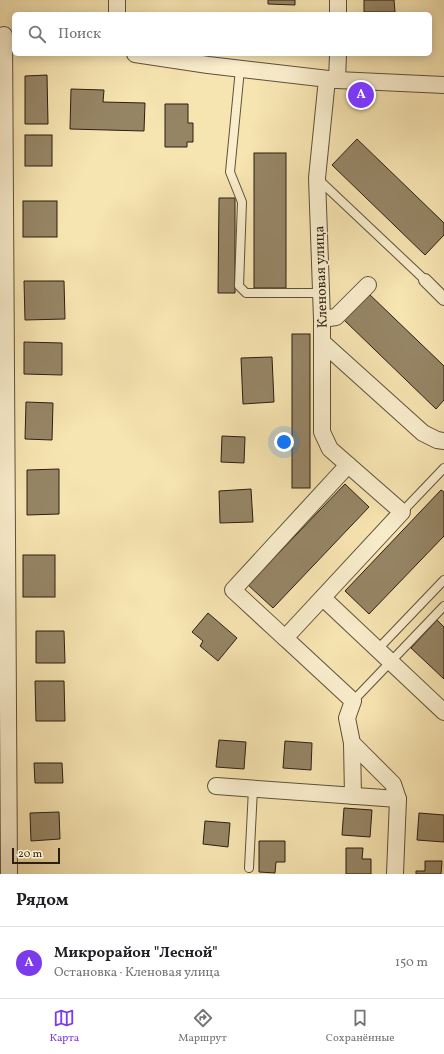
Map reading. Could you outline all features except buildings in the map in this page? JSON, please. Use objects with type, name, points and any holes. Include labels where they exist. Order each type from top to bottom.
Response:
[{"type":"street","points":[[117,0],[117,12]]},
{"type":"street","points":[[338,0],[338,12]]},
{"type":"street","points":[[6,35],[9,874]]},
{"type":"street","points":[[149,56],[240,69],[332,79],[444,85]]},
{"type":"street","name":"Кленовая улица","points":[[338,56],[332,79],[316,178],[322,319],[322,432],[330,449],[402,512]]},
{"type":"street","points":[[425,280],[444,299]]},
{"type":"street","points":[[322,319],[336,317],[368,285]]},
{"type":"street","points":[[322,342],[423,433],[437,440],[444,440]]},
{"type":"street","points":[[348,466],[233,590],[353,701],[347,718],[352,743],[353,796]]},
{"type":"street","points":[[285,638],[402,512]]},
{"type":"street","points":[[323,598],[444,712]]},
{"type":"street","points":[[352,743],[394,784],[398,799],[395,874]]},
{"type":"street","points":[[216,786],[398,799]]},
{"type":"lane","points":[[240,69],[230,172],[242,202],[239,286],[246,293],[321,293]]},
{"type":"lane","points":[[316,178],[425,280]]},
{"type":"lane","points":[[402,512],[444,468]]},
{"type":"lane","points":[[377,650],[444,580]]},
{"type":"lane","points":[[353,701],[444,606]]},
{"type":"lane","points":[[249,868],[253,789]]},
{"type":"place","name":"Микрорайон \"Лесной\"","points":[[361,95]]}]
